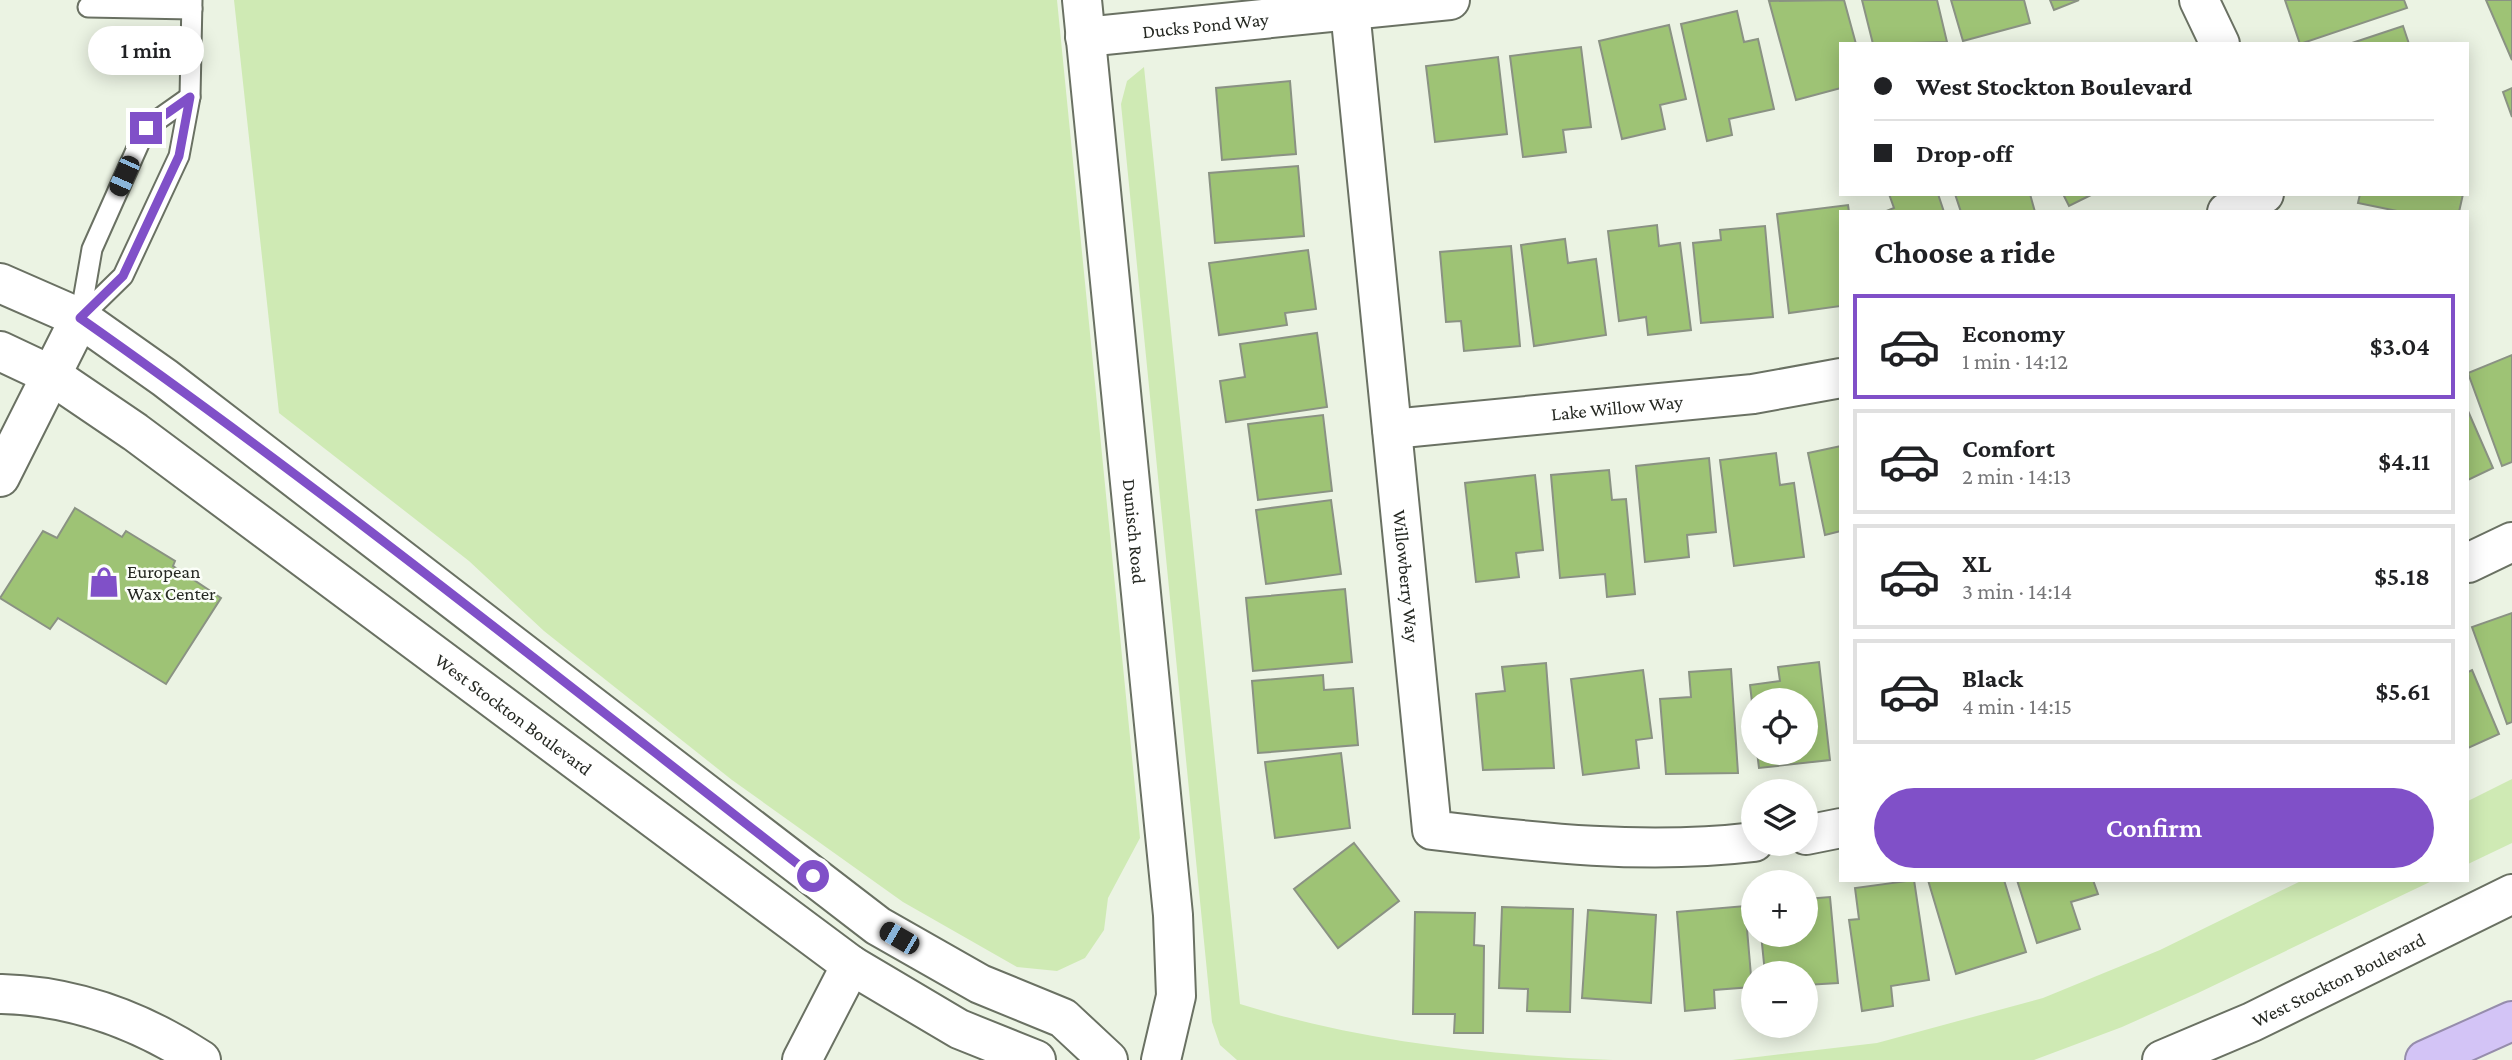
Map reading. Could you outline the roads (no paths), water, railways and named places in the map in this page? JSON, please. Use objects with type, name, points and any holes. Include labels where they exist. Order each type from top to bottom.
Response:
[{"type":"highway","points":[[2426,1060],[2512,1021]]},
{"type":"street","name":"Dunisch Road","points":[[1082,0],[1173,915],[1176,996],[1161,1060]]},
{"type":"street","name":"Ducks Pond Way","points":[[1085,37],[1350,5],[1450,0]]},
{"type":"street","points":[[2199,0],[2219,42]]},
{"type":"street","name":"Willowberry Way","points":[[1350,5],[1432,830],[1553,845],[1617,848],[1741,843]]},
{"type":"street","points":[[2231,210],[2260,196]]},
{"type":"street","points":[[0,282],[80,318],[165,378],[878,926],[980,984],[1063,1018],[1108,1060]]},
{"type":"street","points":[[0,477],[80,318]]},
{"type":"street","name":"West Stockton Boulevard","points":[[0,351],[51,375],[251,517],[851,965],[959,1029],[1036,1060]]},
{"type":"street","name":"Lake Willow Way","points":[[1392,429],[1753,394],[1839,378]]},
{"type":"street","points":[[2469,564],[2512,542]]},
{"type":"street","points":[[1818,833],[1839,828]]},
{"type":"street","name":"West Stockton Boulevard","points":[[2162,1060],[2252,1022],[2512,894]]},
{"type":"street","points":[[802,1060],[851,965]]},
{"type":"street","points":[[1,990],[42,995],[120,1016],[201,1060]]},
{"type":"lane","points":[[80,318],[123,276],[179,156],[190,97],[192,4],[88,7]]},
{"type":"lane","points":[[80,318],[92,249],[146,128],[190,97]]},
{"type":"place","name":"European Wax Center","points":[[104,582]]}]
